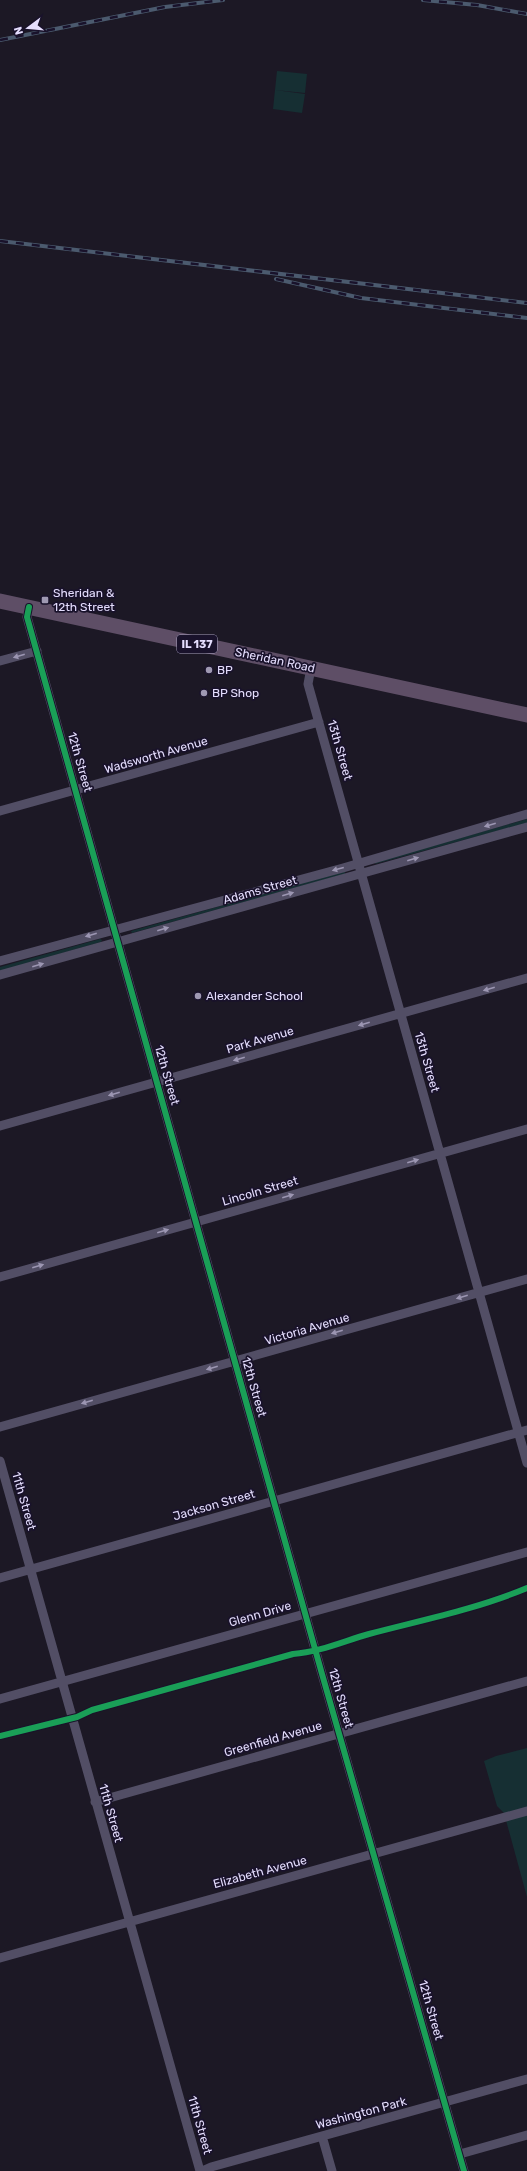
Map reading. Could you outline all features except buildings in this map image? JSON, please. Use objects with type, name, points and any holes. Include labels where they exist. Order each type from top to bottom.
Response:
[{"type":"highway","name":"Sheridan Road","points":[[0,601],[527,715]]},
{"type":"street","name":"12th Street","points":[[28,607],[28,617],[37,651],[114,929],[464,2171]]},
{"type":"street","points":[[0,661],[37,651]]},
{"type":"street","name":"13th Street","points":[[311,668],[308,684],[479,1293],[523,1431],[527,1463]]},
{"type":"street","name":"Wadsworth Avenue","points":[[0,811],[319,722]]},
{"type":"street","name":"Adams Street","points":[[0,961],[359,863],[527,814]]},
{"type":"street","name":"Adams Street","points":[[0,975],[527,827]]},
{"type":"street","name":"Park Avenue","points":[[0,1126],[527,978]]},
{"type":"street","name":"Lincoln Street","points":[[0,1277],[527,1129]]},
{"type":"street","name":"Victoria Avenue","points":[[0,1427],[527,1279]]},
{"type":"street","name":"Jackson Street","points":[[0,1578],[523,1431]]},
{"type":"street","name":"11th Street","points":[[0,1461],[201,2171]]},
{"type":"street","name":"Glenn Drive","points":[[0,1699],[527,1552]]},
{"type":"street","name":"Greenfield Avenue","points":[[96,1802],[527,1681]]},
{"type":"street","name":"Elizabeth Avenue","points":[[0,1958],[130,1920],[527,1811]]},
{"type":"street","name":"Washington Park","points":[[201,2171],[527,2079]]},
{"type":"street","points":[[460,2154],[527,2135]]},
{"type":"street","points":[[322,2136],[332,2171]]},
{"type":"green space","points":[[277,71],[307,74],[305,93],[275,90]]},
{"type":"green space","points":[[275,90],[305,94],[302,113],[273,109]]},
{"type":"green space","points":[[527,819],[527,823],[375,864],[376,862]]},
{"type":"green space","points":[[345,871],[345,874],[132,933],[131,931]]},
{"type":"green space","points":[[100,939],[102,940],[101,942],[0,971],[0,967]]},
{"type":"green space","points":[[527,1748],[527,1897],[504,1813],[497,1806],[484,1761],[496,1756]]},
{"type":"railway","points":[[0,40],[165,7],[223,0]]},
{"type":"railway","points":[[423,0],[477,5],[527,14]]},
{"type":"railway","points":[[0,241],[527,303]]},
{"type":"railway","points":[[276,279],[361,298],[527,318]]},
{"type":"cycle path","points":[[29,607],[27,617],[322,1674],[464,2171]]},
{"type":"cycle path","points":[[0,1736],[77,1717],[92,1710],[293,1654],[322,1649],[369,1634],[469,1608],[527,1588]]},
{"type":"place","name":"Sheridan & 12th Street","points":[[45,600]]},
{"type":"place","name":"BP","points":[[209,670]]},
{"type":"place","name":"BP Shop","points":[[204,693]]},
{"type":"place","name":"Alexander School","points":[[198,996]]}]
